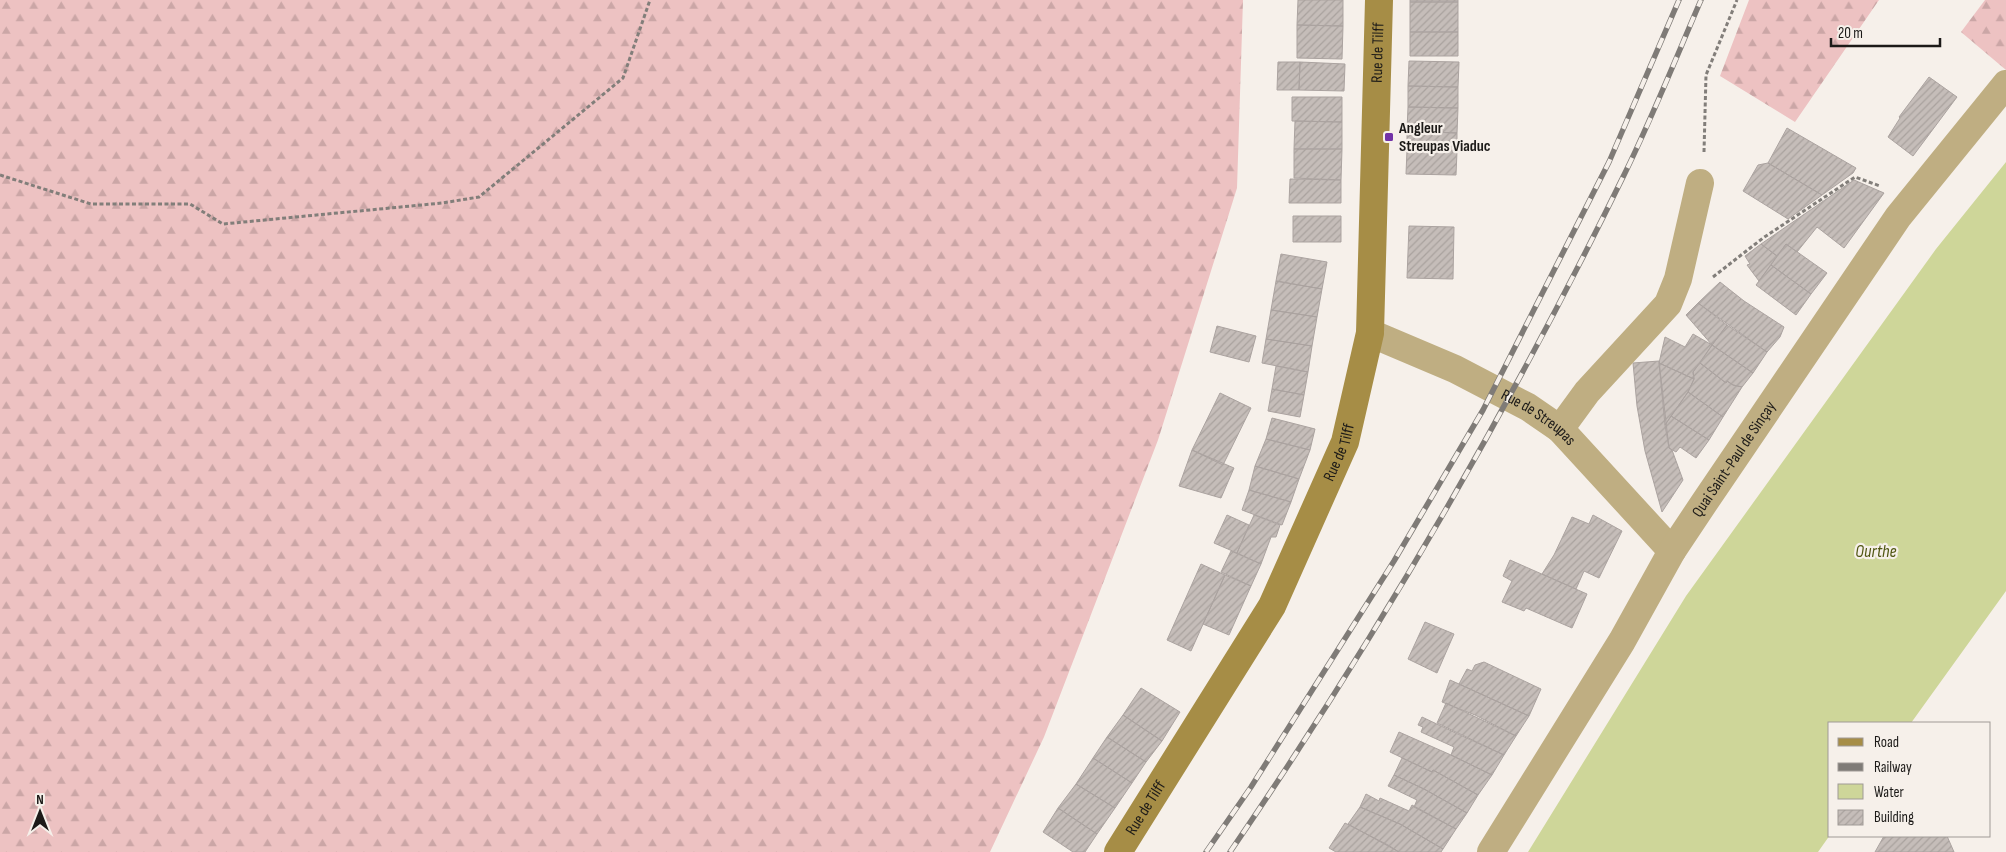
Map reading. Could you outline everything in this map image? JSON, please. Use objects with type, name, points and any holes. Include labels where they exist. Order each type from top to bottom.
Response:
[{"type":"main road","name":"Rue de Tilff","points":[[1118,852],[1272,606],[1345,442],[1370,333],[1379,0]]},
{"type":"street","name":"Quai Saint-Paul de Sinçay","points":[[1491,852],[1622,640],[1672,550],[1898,217],[2006,84]]},
{"type":"street","points":[[1560,429],[1586,392],[1668,304],[1678,279],[1700,183]]},
{"type":"street","name":"Rue de Streupas","points":[[1370,333],[1455,369],[1528,407],[1560,429],[1672,550]]},
{"type":"path","points":[[0,175],[91,204],[190,204],[223,224],[442,203],[479,196],[623,78],[650,0]]},
{"type":"path","points":[[1700,183],[1704,149],[1706,74],[1736,0]]},
{"type":"path","points":[[1711,279],[1763,238],[1855,177],[1913,199]]},
{"type":"green space","points":[[0,0],[1243,0],[1237,188],[1158,440],[1044,737],[990,852],[0,852]]},
{"type":"green space","points":[[1749,0],[1879,0],[1795,122],[1720,76]]},
{"type":"green space","points":[[1985,0],[2006,0],[2006,70],[1961,32]]},
{"type":"water","name":"Ourthe","points":[[2006,162],[2006,591],[1912,722],[1828,722],[1829,837],[1818,852],[1528,852],[1686,596],[1936,249]]},
{"type":"building","points":[[1298,0],[1343,0],[1343,26],[1297,25]]},
{"type":"building","points":[[1410,0],[1458,0],[1458,2],[1410,2]]},
{"type":"building","points":[[1410,2],[1458,2],[1458,32],[1410,32]]},
{"type":"building","points":[[1297,25],[1343,26],[1342,59],[1297,58]]},
{"type":"building","points":[[1410,32],[1458,32],[1458,56],[1410,56]]},
{"type":"building","points":[[1409,61],[1459,62],[1458,87],[1408,86]]},
{"type":"building","points":[[1278,62],[1300,62],[1299,90],[1277,90]]},
{"type":"building","points":[[1300,62],[1345,64],[1344,91],[1299,90]]},
{"type":"building","points":[[1929,77],[1957,97],[1913,156],[1888,137],[1899,117]]},
{"type":"building","points":[[1408,86],[1458,87],[1458,108],[1408,107]]},
{"type":"building","points":[[1292,97],[1342,97],[1342,122],[1292,121]]},
{"type":"building","points":[[1408,107],[1458,108],[1457,133],[1407,131]]},
{"type":"building","points":[[1295,121],[1342,122],[1342,149],[1294,149]]},
{"type":"building","points":[[1787,128],[1856,168],[1853,173],[1822,195],[1768,163]]},
{"type":"building","points":[[1407,131],[1457,133],[1457,151],[1407,150]]},
{"type":"building","points":[[1294,149],[1342,149],[1341,180],[1294,178]]},
{"type":"building","points":[[1407,150],[1457,151],[1456,175],[1406,174]]},
{"type":"building","points":[[1768,163],[1822,195],[1788,219],[1743,191],[1758,165]]},
{"type":"building","points":[[1290,179],[1341,180],[1341,203],[1289,203]]},
{"type":"building","points":[[1854,180],[1884,193],[1844,248],[1817,227],[1797,252],[1786,244],[1777,256],[1761,244]]},
{"type":"building","points":[[1293,216],[1341,216],[1341,242],[1293,242]]},
{"type":"building","points":[[1409,226],[1454,227],[1453,279],[1407,278]]},
{"type":"building","points":[[1761,244],[1777,256],[1759,281],[1747,265],[1750,264],[1745,256]]},
{"type":"building","points":[[1786,244],[1827,273],[1811,294],[1771,265]]},
{"type":"building","points":[[1281,254],[1327,262],[1322,289],[1276,281]]},
{"type":"building","points":[[1771,265],[1811,294],[1796,315],[1756,285]]},
{"type":"building","points":[[1276,281],[1322,289],[1317,317],[1271,310]]},
{"type":"building","points":[[1720,282],[1744,301],[1784,327],[1780,337],[1767,352],[1698,303]]},
{"type":"building","points":[[1698,303],[1727,325],[1712,345],[1686,315]]},
{"type":"building","points":[[1271,310],[1317,317],[1312,346],[1266,339]]},
{"type":"building","points":[[1727,325],[1767,352],[1753,373],[1712,345]]},
{"type":"building","points":[[1217,326],[1256,336],[1249,362],[1210,352]]},
{"type":"building","points":[[1693,334],[1712,345],[1693,372],[1694,379],[1659,363],[1665,337],[1685,347]]},
{"type":"building","points":[[1266,339],[1312,346],[1308,372],[1262,363]]},
{"type":"building","points":[[1712,345],[1753,373],[1742,387],[1727,381],[1726,383],[1700,363]]},
{"type":"building","points":[[1659,361],[1669,448],[1672,450],[1683,480],[1662,512],[1645,451],[1637,406],[1633,363]]},
{"type":"building","points":[[1659,363],[1694,379],[1688,392],[1665,425]]},
{"type":"building","points":[[1700,363],[1726,383],[1727,381],[1742,387],[1723,417],[1688,392],[1694,379],[1693,372]]},
{"type":"building","points":[[1276,366],[1308,372],[1304,395],[1272,389]]},
{"type":"building","points":[[1272,389],[1304,395],[1300,417],[1268,411]]},
{"type":"building","points":[[1688,392],[1723,417],[1709,440],[1671,416]]},
{"type":"building","points":[[1220,393],[1251,408],[1223,465],[1192,450]]},
{"type":"building","points":[[1671,416],[1709,440],[1696,458],[1680,447],[1676,452],[1669,448],[1665,425]]},
{"type":"building","points":[[1272,418],[1315,429],[1310,450],[1266,439]]},
{"type":"building","points":[[1266,439],[1310,450],[1299,479],[1255,466]]},
{"type":"building","points":[[1192,450],[1234,468],[1221,498],[1179,486]]},
{"type":"building","points":[[1255,466],[1299,479],[1291,502],[1249,490]]},
{"type":"building","points":[[1249,490],[1291,502],[1282,525],[1242,510]]},
{"type":"building","points":[[1227,515],[1249,525],[1237,553],[1214,543]]},
{"type":"building","points":[[1254,515],[1280,525],[1276,537],[1271,537],[1261,564],[1237,553]]},
{"type":"building","points":[[1593,515],[1622,531],[1599,578],[1584,571],[1576,589],[1542,574],[1554,555],[1572,517],[1589,524]]},
{"type":"building","points":[[1231,551],[1261,564],[1251,586],[1221,572]]},
{"type":"building","points":[[1510,560],[1587,594],[1572,628],[1526,608],[1524,611],[1502,602],[1512,581],[1503,576]]},
{"type":"building","points":[[1201,564],[1225,575],[1191,651],[1167,640]]},
{"type":"building","points":[[1225,575],[1251,586],[1229,635],[1203,624]]},
{"type":"building","points":[[1425,622],[1454,634],[1437,673],[1408,659]]},
{"type":"building","points":[[1484,662],[1541,689],[1529,716],[1459,684],[1467,669],[1472,671],[1475,665]]},
{"type":"building","points":[[1450,680],[1529,716],[1516,736],[1475,715],[1442,702]]},
{"type":"building","points":[[1141,688],[1180,712],[1162,741],[1123,715]]},
{"type":"building","points":[[1446,703],[1516,736],[1504,755],[1437,723]]},
{"type":"building","points":[[1123,715],[1162,741],[1146,762],[1107,737]]},
{"type":"building","points":[[1422,717],[1504,755],[1492,775],[1451,755],[1454,747],[1421,732],[1423,727],[1418,725]]},
{"type":"building","points":[[1399,732],[1492,775],[1478,795],[1433,770],[1432,772],[1390,752]]},
{"type":"building","points":[[1107,737],[1146,762],[1132,783],[1093,758]]},
{"type":"building","points":[[1093,758],[1132,783],[1115,808],[1076,784]]},
{"type":"building","points":[[1402,758],[1432,772],[1433,770],[1478,795],[1467,813],[1394,775]]},
{"type":"building","points":[[1394,775],[1467,813],[1456,829],[1414,807],[1417,800],[1388,786]]},
{"type":"building","points":[[1076,784],[1115,808],[1097,834],[1058,808]]},
{"type":"building","points":[[1366,794],[1379,801],[1380,798],[1409,811],[1412,805],[1456,829],[1443,849],[1400,824],[1360,807]]},
{"type":"building","points":[[1360,807],[1400,824],[1443,849],[1441,852],[1399,852],[1348,824]]},
{"type":"building","points":[[1058,808],[1097,834],[1085,852],[1073,852],[1043,832]]},
{"type":"building","points":[[1345,823],[1399,852],[1336,852],[1329,848]]},
{"type":"building","points":[[1883,837],[1947,837],[1954,852],[1875,852]]},
{"type":"railway","points":[[1206,852],[1251,787],[1394,561],[1483,410],[1609,162],[1679,0]]},
{"type":"railway","points":[[1230,852],[1338,688],[1488,436],[1535,350],[1624,175],[1701,0]]},
{"type":"place","name":"Angleur Streupas Viaduc","points":[[1389,137]]}]
